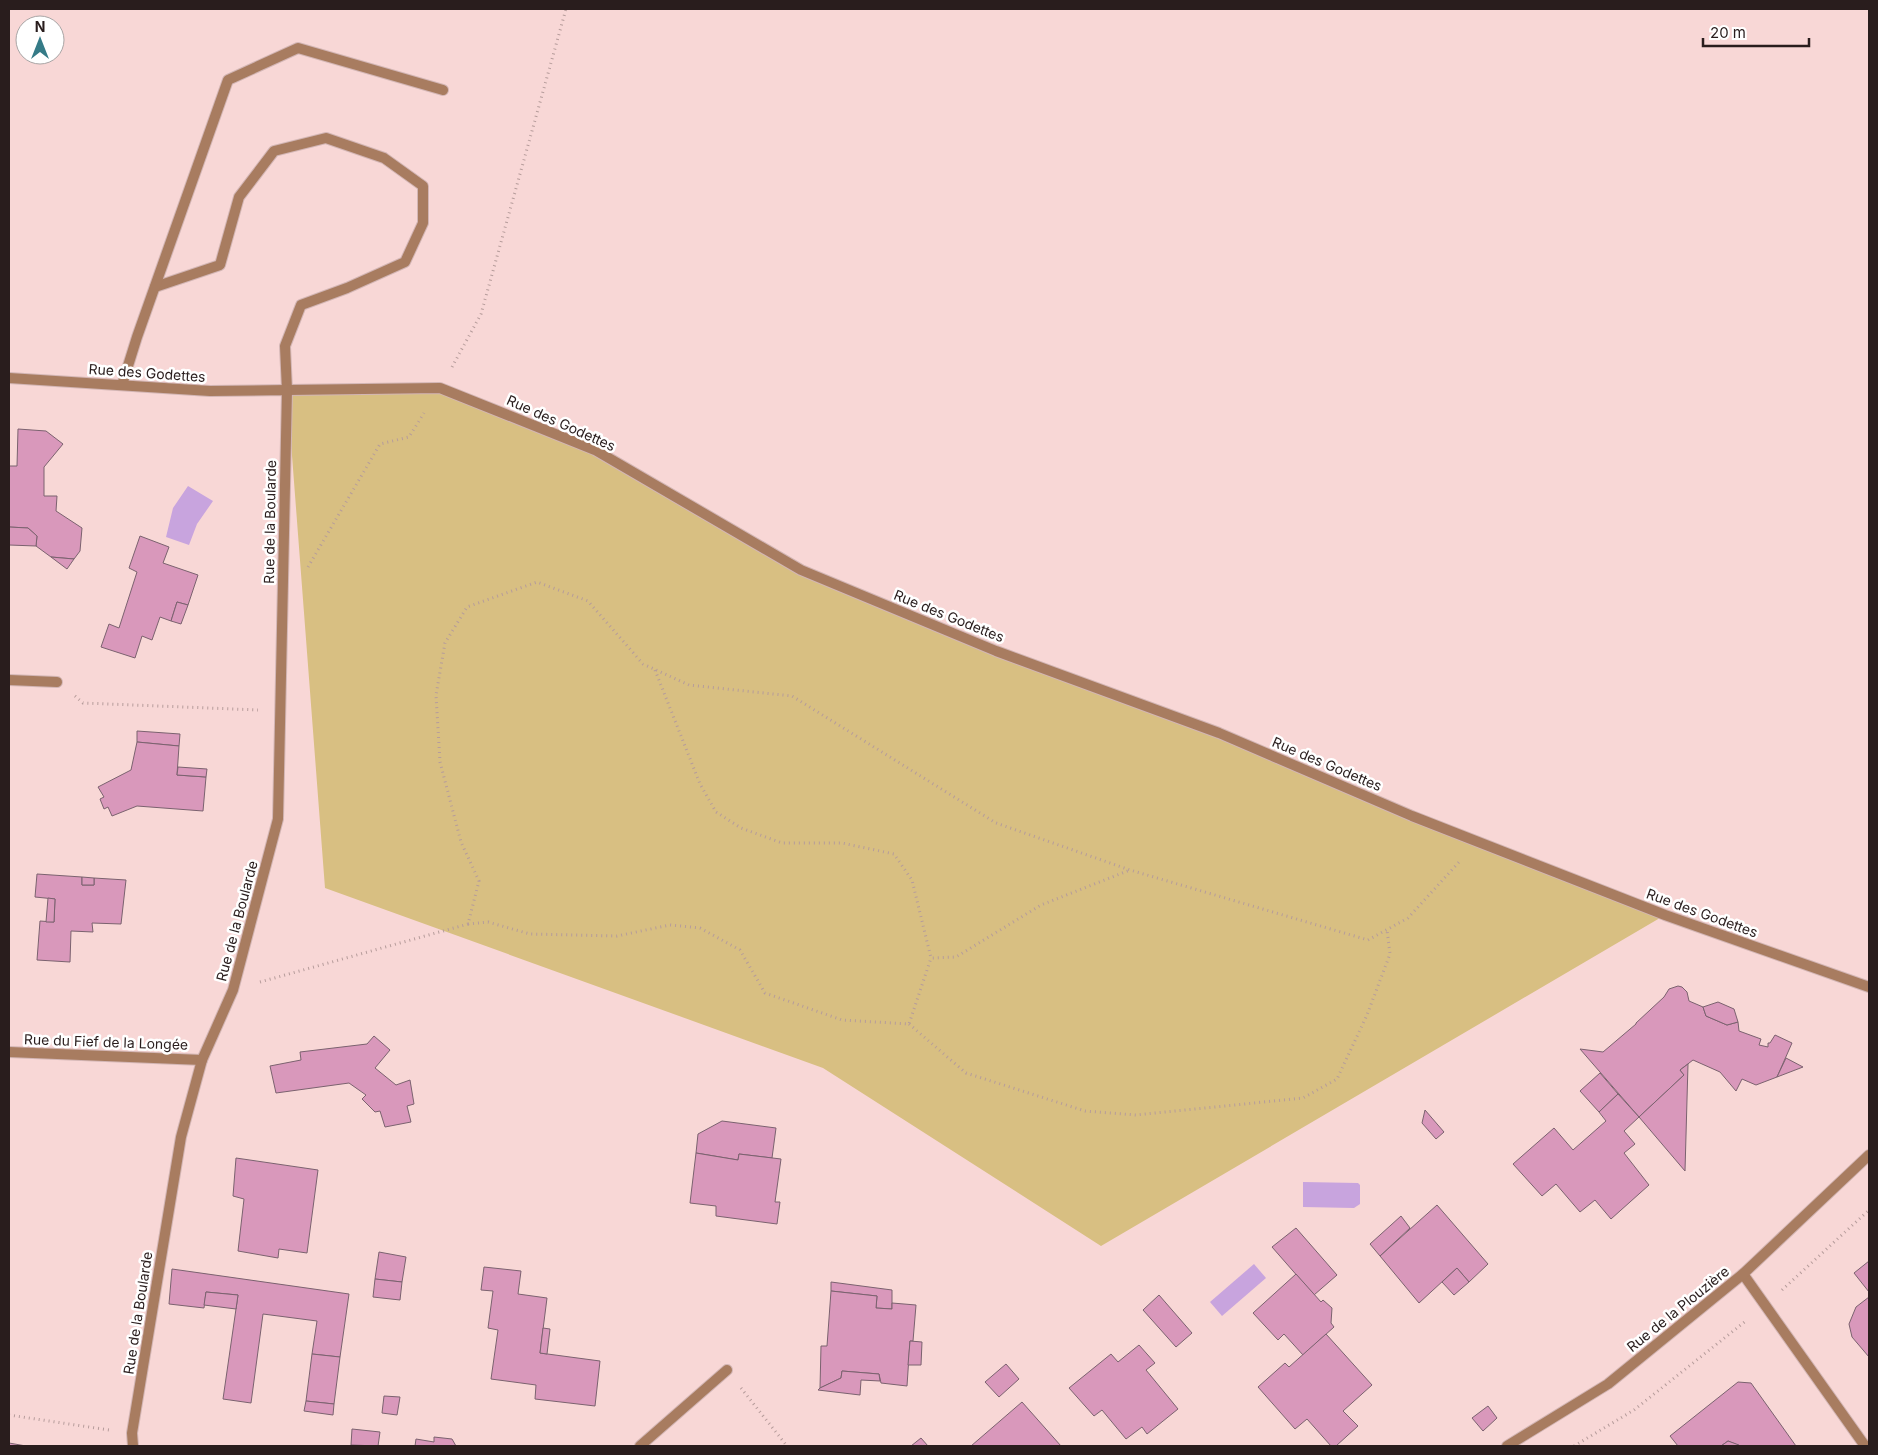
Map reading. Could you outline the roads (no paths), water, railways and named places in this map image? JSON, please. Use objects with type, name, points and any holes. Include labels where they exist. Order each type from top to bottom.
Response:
[{"type":"street","points":[[122,385],[137,337],[228,80],[298,48],[443,90]]},
{"type":"street","name":"Rue de la Boularde","points":[[133,1446],[132,1433],[180,1137],[202,1060],[233,990],[278,819],[287,390],[285,346],[302,305],[347,288],[405,262],[423,223],[423,186],[384,158],[326,138],[274,151],[239,198],[220,265],[155,287]]},
{"type":"street","name":"Rue des Godettes","points":[[9,378],[210,391],[440,388],[595,450],[801,570],[996,651],[1219,733],[1412,816],[1478,842],[1665,915],[1869,987]]},
{"type":"street","points":[[9,680],[57,682]]},
{"type":"street","name":"Rue du Fief de la Longée","points":[[9,1052],[202,1060]]},
{"type":"street","name":"Rue de la Plouzière","points":[[1506,1446],[1608,1384],[1743,1274],[1869,1154]]},
{"type":"street","name":"Rue de la Plouzière","points":[[1850,1173],[1869,1162]]},
{"type":"street","points":[[1743,1274],[1865,1446]]},
{"type":"street","points":[[640,1446],[727,1370]]}]
